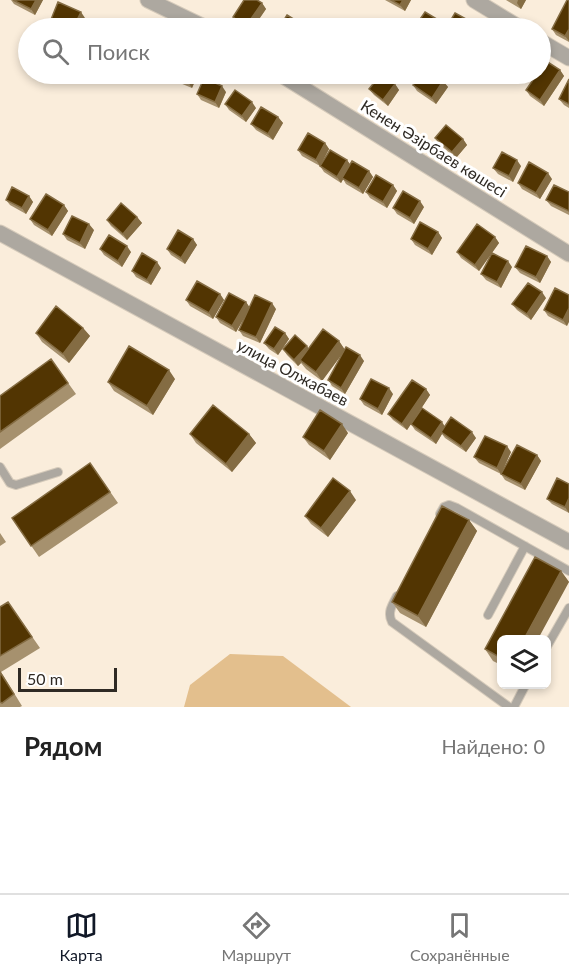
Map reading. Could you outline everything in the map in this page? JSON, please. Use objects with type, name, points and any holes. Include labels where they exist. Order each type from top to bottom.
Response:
[{"type":"street","points":[[148,0],[185,18]]},
{"type":"street","points":[[474,0],[504,18]]},
{"type":"street","points":[[551,47],[569,58]]},
{"type":"street","name":"Кенен Әзірбаев көшесі","points":[[296,84],[569,254]]},
{"type":"street","name":"улица Олжабаев","points":[[0,233],[569,542]]},
{"type":"lane","points":[[0,467],[10,483],[16,485],[58,472]]},
{"type":"lane","points":[[439,517],[444,507],[449,505],[457,508],[569,571]]},
{"type":"lane","points":[[489,615],[525,546]]},
{"type":"lane","points":[[402,587],[391,607],[389,617],[392,622],[509,707]]},
{"type":"lane","points":[[551,639],[569,608]]},
{"type":"lane","points":[[514,707],[523,689]]},
{"type":"shaded area","points":[[230,654],[283,656],[351,707],[184,707],[190,685]]},
{"type":"building","points":[[13,0],[36,0],[31,9]]},
{"type":"building","points":[[244,0],[257,0],[262,3],[252,18],[233,17]]},
{"type":"building","points":[[391,0],[403,0],[400,5]]},
{"type":"building","points":[[569,0],[569,29],[565,36],[552,29]]},
{"type":"building","points":[[58,2],[81,12],[78,18],[52,18]]},
{"type":"building","points":[[425,12],[435,18],[421,18]]},
{"type":"building","points":[[455,13],[464,18],[452,18]]},
{"type":"building","points":[[551,64],[560,70],[551,84]]},
{"type":"building","points":[[569,79],[569,104],[559,99]]},
{"type":"building","points":[[201,84],[222,86],[215,102],[197,94]]},
{"type":"building","points":[[373,84],[395,84],[383,100],[369,89]]},
{"type":"building","points":[[414,84],[441,84],[432,98]]},
{"type":"building","points":[[530,84],[551,84],[540,100],[526,90]]},
{"type":"building","points":[[235,90],[252,102],[242,116],[225,104]]},
{"type":"building","points":[[261,107],[278,117],[268,134],[251,124]]},
{"type":"building","points":[[446,125],[463,139],[452,152],[435,138]]},
{"type":"building","points":[[308,133],[325,143],[316,160],[298,150]]},
{"type":"building","points":[[330,150],[347,160],[337,177],[320,166]]},
{"type":"building","points":[[502,152],[517,160],[509,176],[493,168]]},
{"type":"building","points":[[352,161],[369,171],[359,188],[342,178]]},
{"type":"building","points":[[529,162],[548,173],[536,193],[518,183]]},
{"type":"building","points":[[376,175],[393,185],[383,202],[366,192]]},
{"type":"building","points":[[554,185],[569,192],[569,211],[546,200]]},
{"type":"building","points":[[12,187],[29,196],[22,208],[6,200]]},
{"type":"building","points":[[403,191],[420,201],[410,218],[393,208]]},
{"type":"building","points":[[46,194],[64,205],[48,230],[30,219]]},
{"type":"building","points":[[121,203],[137,217],[123,234],[107,220]]},
{"type":"building","points":[[72,216],[89,224],[80,243],[63,234]]},
{"type":"building","points":[[420,222],[438,232],[428,249],[411,239]]},
{"type":"building","points":[[477,224],[495,237],[475,265],[457,252]]},
{"type":"building","points":[[178,230],[193,239],[181,258],[167,249]]},
{"type":"building","points":[[109,235],[127,246],[118,261],[100,249]]},
{"type":"building","points":[[526,246],[547,256],[536,277],[515,267]]},
{"type":"building","points":[[142,253],[157,262],[147,280],[132,271]]},
{"type":"building","points":[[492,253],[508,261],[497,282],[481,274]]},
{"type":"building","points":[[197,281],[220,294],[209,313],[186,300]]},
{"type":"building","points":[[528,283],[542,292],[527,314],[512,304]]},
{"type":"building","points":[[555,288],[569,295],[569,308],[563,320],[544,310]]},
{"type":"building","points":[[229,293],[246,302],[232,326],[216,317]]},
{"type":"building","points":[[255,295],[272,303],[256,337],[239,330]]},
{"type":"building","points":[[56,306],[83,328],[63,354],[36,333]]},
{"type":"building","points":[[275,327],[285,333],[274,349],[264,343]]},
{"type":"building","points":[[323,329],[339,341],[316,372],[300,360]]},
{"type":"building","points":[[295,335],[307,346],[294,360],[283,349]]},
{"type":"building","points":[[129,346],[169,370],[147,406],[108,382]]},
{"type":"building","points":[[346,347],[360,355],[341,388],[328,380]]},
{"type":"building","points":[[51,359],[68,383],[0,432],[0,396]]},
{"type":"building","points":[[371,379],[389,388],[378,409],[360,399]]},
{"type":"building","points":[[412,380],[426,389],[402,424],[388,414]]},
{"type":"building","points":[[213,405],[249,434],[226,464],[190,434]]},
{"type":"building","points":[[422,408],[442,422],[431,438],[411,424]]},
{"type":"building","points":[[320,410],[342,424],[324,451],[303,437]]},
{"type":"building","points":[[451,417],[472,432],[461,446],[441,432]]},
{"type":"building","points":[[485,436],[507,446],[497,468],[474,457]]},
{"type":"building","points":[[517,445],[537,455],[521,484],[501,474]]},
{"type":"building","points":[[90,463],[110,492],[31,546],[12,518]]},
{"type":"building","points":[[333,478],[350,491],[321,528],[305,516]]},
{"type":"building","points":[[557,478],[569,484],[569,498],[565,507],[547,499]]},
{"type":"building","points":[[442,506],[469,520],[418,616],[392,602]]},
{"type":"building","points":[[535,557],[561,571],[526,635],[497,635],[497,656],[485,649]]},
{"type":"building","points":[[8,602],[32,637],[0,656],[0,607]]},
{"type":"building","points":[[0,672],[14,694],[2,703],[0,702]]}]
